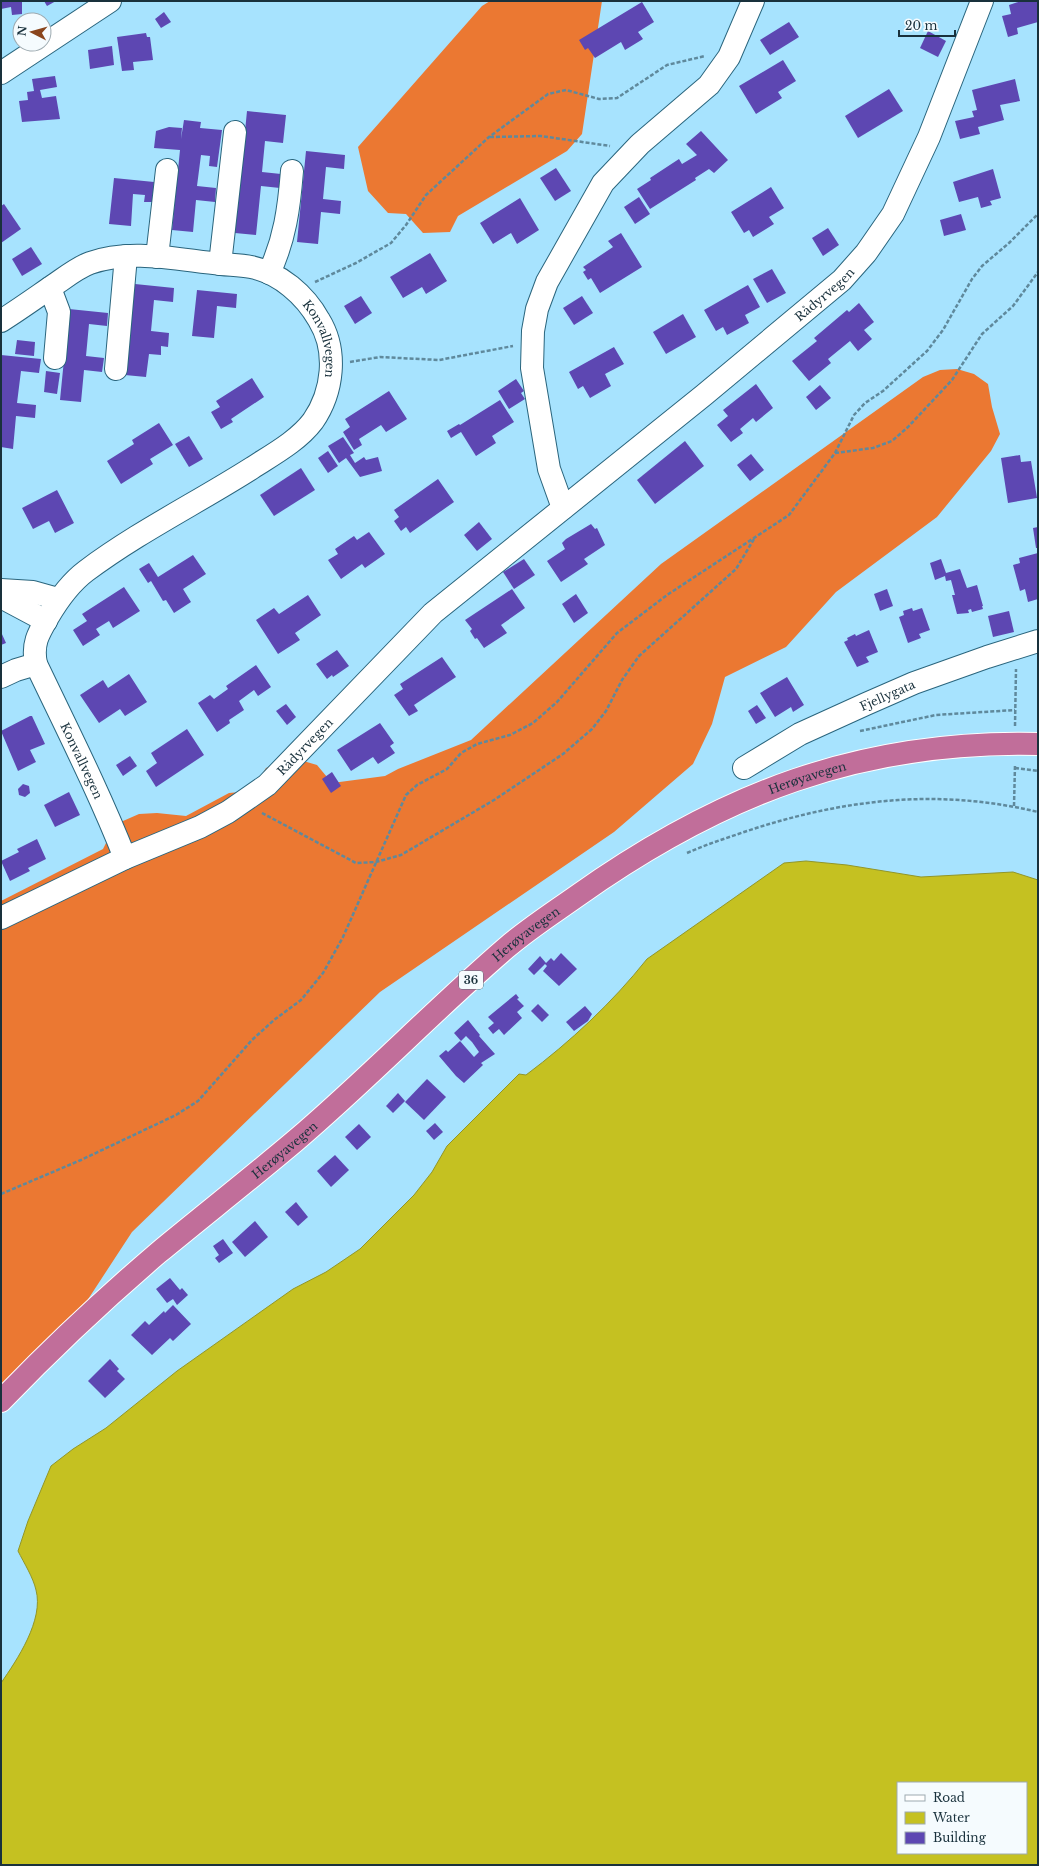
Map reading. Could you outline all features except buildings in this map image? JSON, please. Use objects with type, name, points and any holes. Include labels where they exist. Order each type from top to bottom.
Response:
[{"type":"highway","name":"Herøyavegen","points":[[1,1401],[87,1315],[157,1254],[296,1141],[508,946],[624,864],[669,836],[736,803],[815,772],[892,754],[935,748],[1038,744]]},
{"type":"street","points":[[1,73],[110,1]]},
{"type":"street","points":[[563,508],[549,469],[532,368],[533,331],[537,309],[547,282],[603,183],[640,144],[709,85],[729,57],[753,1]]},
{"type":"street","name":"Rådyrvegen","points":[[6,909],[200,827],[267,785],[432,613],[803,314],[842,280],[866,253],[893,214],[926,144],[982,1]]},
{"type":"street","points":[[220,264],[235,132]]},
{"type":"street","points":[[157,257],[167,170]]},
{"type":"street","points":[[269,273],[278,255],[288,214],[292,171]]},
{"type":"street","points":[[116,369],[126,256]]},
{"type":"street","name":"Konvallvegen","points":[[1,322],[88,264],[109,258],[126,256],[157,257],[251,267],[269,273],[296,290],[310,304],[322,323],[328,342],[332,365],[328,385],[321,406],[312,422],[298,435],[274,453],[125,544],[84,572],[58,599],[38,635],[33,650],[36,664],[84,761],[109,817],[125,858]]},
{"type":"street","points":[[50,288],[59,312],[55,358]]},
{"type":"street","points":[[1,590],[34,592],[58,599]]},
{"type":"street","points":[[1,597],[46,621]]},
{"type":"street","name":"Fjellygata","points":[[744,768],[800,734],[844,713],[914,683],[987,656],[1038,641]]},
{"type":"street","points":[[1,677],[16,670],[36,664]]},
{"type":"path","points":[[296,290],[356,263],[391,243],[406,225],[426,195],[489,137],[548,94],[566,90],[600,99],[617,98],[667,65],[700,56],[729,57]]},
{"type":"path","points":[[489,137],[541,136],[619,147],[628,157]]},
{"type":"path","points":[[1,1194],[81,1160],[176,1115],[198,1100],[252,1040],[274,1020],[300,1000],[323,973],[343,938],[406,795],[417,785],[447,769],[461,753],[477,744],[510,735],[533,723],[557,702],[617,633],[667,595],[789,515],[835,453],[854,415],[865,403],[884,391],[927,351],[943,330],[972,279],[982,266],[1009,243],[1038,214]]},
{"type":"path","points":[[835,453],[873,448],[892,441],[908,427],[952,380],[982,334],[1013,306],[1038,272]]},
{"type":"path","points":[[332,365],[380,357],[439,360],[479,354],[533,342]]},
{"type":"path","points":[[242,802],[356,863],[376,862],[401,855],[494,800],[563,754],[592,729],[606,711],[622,680],[639,656],[736,569],[755,536]]},
{"type":"path","points":[[844,713],[856,731],[936,715],[1016,710]]},
{"type":"path","points":[[1015,768],[1038,770]]},
{"type":"path","points":[[683,855],[703,846],[773,822],[856,803],[927,798],[965,799],[1014,806],[1038,812]]},
{"type":"shaded area","points":[[490,1],[602,1],[582,134],[567,151],[458,216],[450,232],[423,233],[406,214],[388,213],[368,191],[358,147],[482,6]]},
{"type":"shaded area","points":[[957,369],[974,374],[988,384],[992,407],[1000,434],[991,451],[937,517],[836,592],[786,647],[725,677],[712,724],[693,764],[614,832],[380,992],[132,1232],[49,1359],[1,1396],[1,901],[103,849],[111,833],[123,821],[139,814],[157,813],[186,816],[229,793],[251,791],[266,768],[282,761],[300,760],[317,765],[332,783],[385,776],[398,769],[471,740],[661,564],[923,377],[940,370]]},
{"type":"water","points":[[806,861],[847,865],[921,877],[1013,872],[1038,880],[1038,1865],[1,1865],[1,1683],[28,1639],[36,1614],[37,1602],[35,1585],[18,1551],[28,1521],[51,1466],[73,1449],[106,1428],[177,1371],[293,1289],[326,1272],[360,1249],[414,1195],[432,1172],[447,1146],[519,1074],[526,1075],[559,1049],[590,1021],[620,991],[647,959],[784,863]]}]
